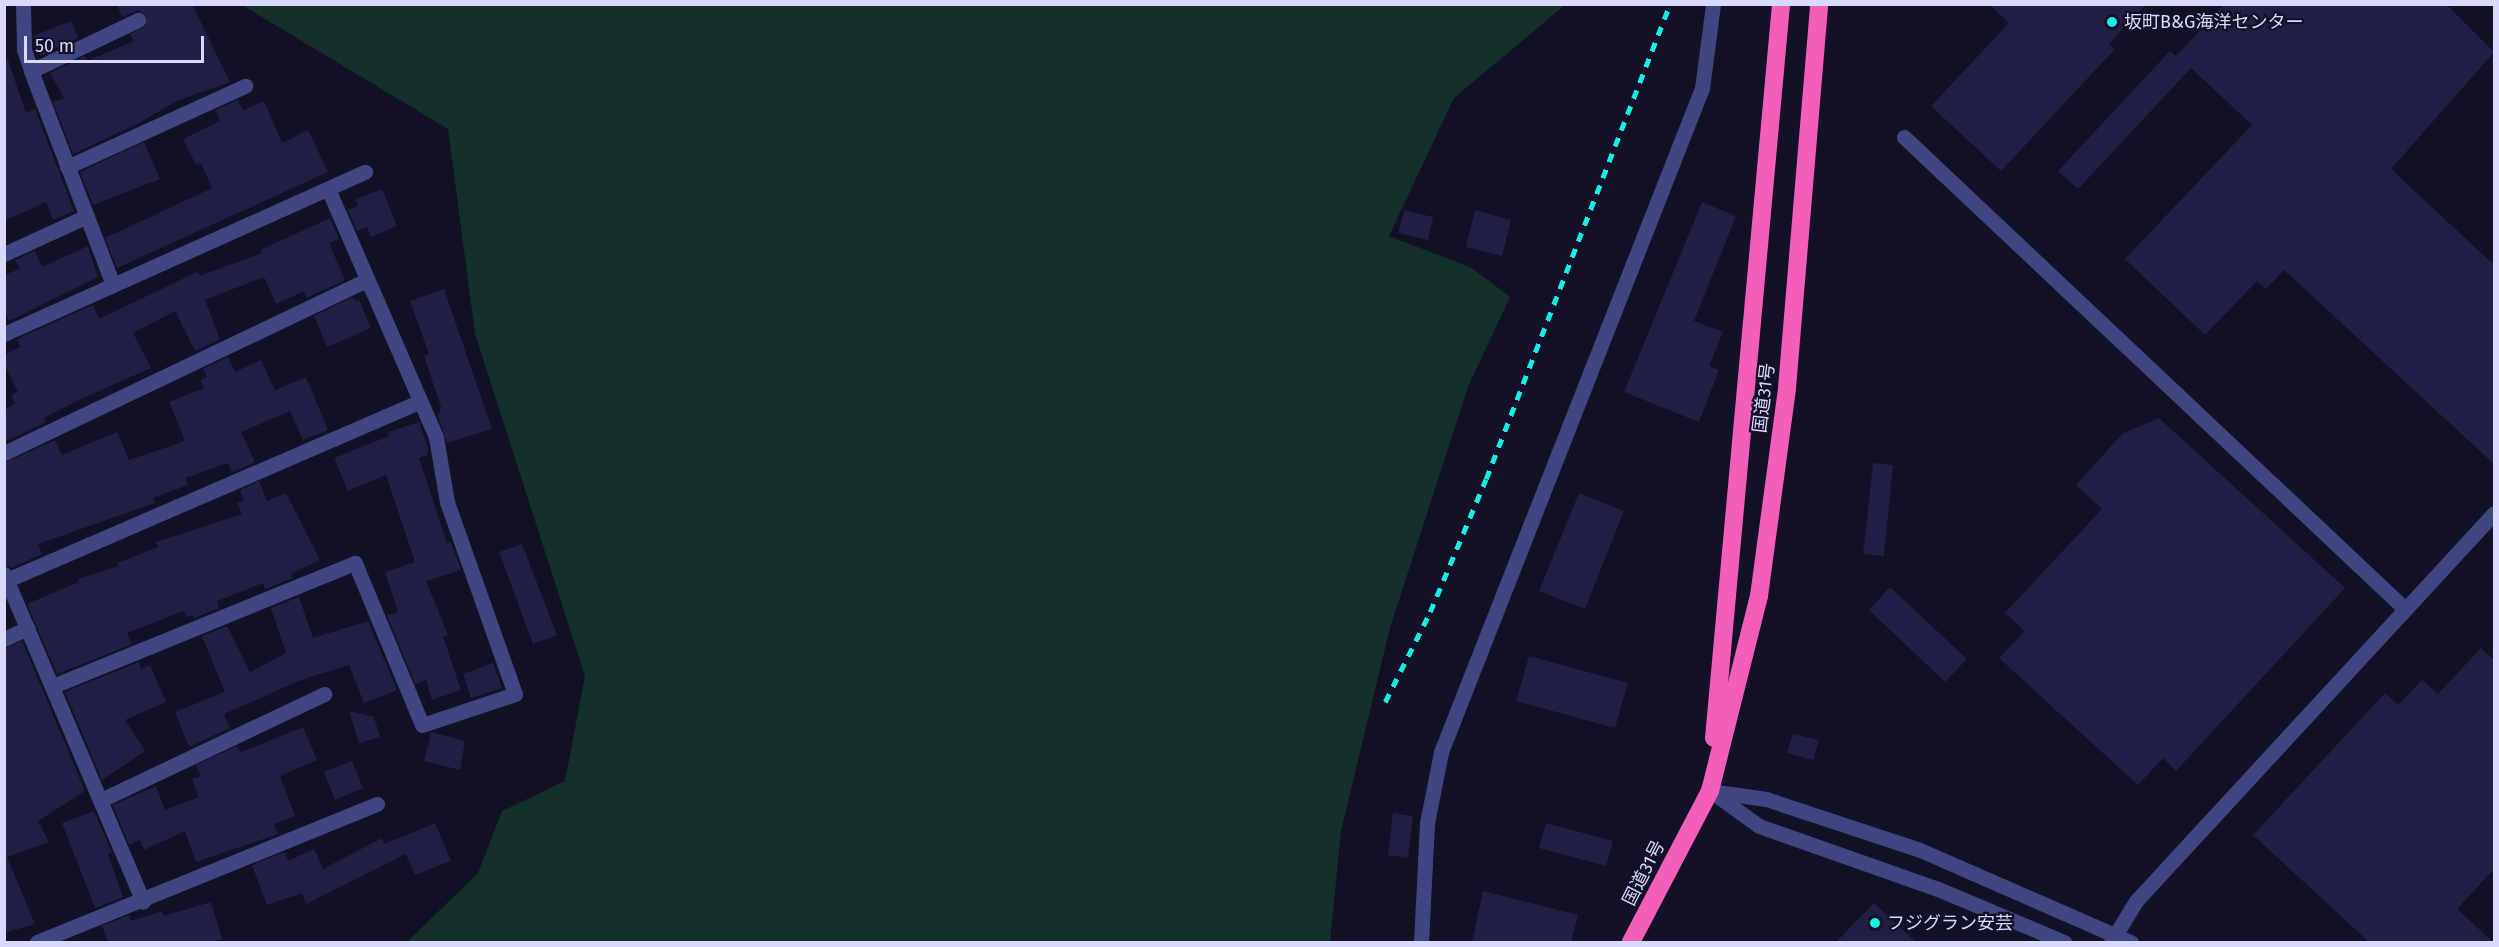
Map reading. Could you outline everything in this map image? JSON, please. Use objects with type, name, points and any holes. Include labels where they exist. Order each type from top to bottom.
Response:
[{"type":"highway","name":"国道31号","points":[[1710,791],[1781,4]]},
{"type":"highway","name":"国道31号","points":[[1631,942],[1710,791],[1761,584],[1787,388],[1819,4]]},
{"type":"street","points":[[23,4],[24,49],[31,71],[113,285]]},
{"type":"street","points":[[1421,942],[1427,824],[1441,752],[1702,88],[1713,4]]},
{"type":"street","points":[[31,71],[138,20]]},
{"type":"street","points":[[66,167],[245,86]]},
{"type":"street","points":[[1904,137],[2405,609]]},
{"type":"street","points":[[4,334],[365,172]]},
{"type":"street","points":[[53,686],[355,563],[422,725],[515,694],[447,502],[436,437],[365,281],[328,189]]},
{"type":"street","points":[[4,254],[87,216]]},
{"type":"street","points":[[4,453],[365,281]]},
{"type":"street","points":[[143,902],[103,799],[6,577],[420,400]]},
{"type":"street","points":[[2113,938],[2136,901],[2494,513]]},
{"type":"street","points":[[4,639],[28,628]]},
{"type":"street","points":[[103,799],[324,694]]},
{"type":"street","points":[[1710,791],[1766,799],[1920,850],[2113,938],[2131,942]]},
{"type":"street","points":[[1710,791],[1759,826],[1938,889],[2064,942]]},
{"type":"street","points":[[37,942],[143,902],[376,804]]},
{"type":"green space","points":[[242,5],[1565,5],[1454,98],[1389,236],[1472,268],[1510,297],[1468,387],[1390,628],[1341,831],[1330,942],[407,942],[478,873],[502,811],[565,781],[585,676],[475,334],[448,129]]},
{"type":"building","points":[[117,4],[192,4],[230,82],[179,100],[137,124],[73,154],[53,102],[64,98],[50,73],[85,56],[87,61],[134,41],[130,34],[146,26],[147,16],[138,10],[122,17]]},
{"type":"building","name":"坂町B&G海洋センター","points":[[1989,4],[2146,4],[2109,44],[2115,49],[2001,171],[1931,106],[2009,23]]},
{"type":"building","points":[[2225,4],[2446,4],[2494,52],[2391,169],[2494,265],[2494,464],[2284,270],[2266,289],[2257,281],[2205,335],[2125,259],[2252,125],[2191,68],[2078,189],[2058,171],[2170,51],[2176,56]]},
{"type":"building","points":[[71,21],[78,38],[40,56],[33,36]]},
{"type":"building","points":[[4,60],[8,60],[26,113],[35,109],[74,211],[53,220],[46,202],[4,221]]},
{"type":"building","points":[[238,100],[243,110],[264,101],[282,143],[308,130],[328,172],[117,268],[105,238],[212,188],[201,163],[196,165],[183,139],[220,121],[215,110]]},
{"type":"building","points":[[144,142],[160,179],[93,205],[80,172]]},
{"type":"building","points":[[382,189],[397,226],[371,237],[367,227],[357,231],[348,210],[358,206],[356,199]]},
{"type":"building","points":[[1702,202],[1736,216],[1694,321],[1723,332],[1709,366],[1719,370],[1699,422],[1624,392]]},
{"type":"building","points":[[1404,210],[1433,217],[1428,240],[1398,233]]},
{"type":"building","points":[[1475,210],[1511,220],[1502,256],[1466,247]]},
{"type":"building","points":[[330,218],[339,239],[329,243],[345,280],[306,298],[304,291],[276,304],[264,277],[205,300],[220,339],[195,351],[175,311],[133,333],[151,368],[83,398],[44,418],[46,422],[4,442],[4,410],[15,404],[11,395],[18,392],[4,364],[4,355],[20,347],[17,339],[93,305],[99,319],[197,272],[200,276],[262,253],[260,250]]},
{"type":"building","points":[[88,246],[98,277],[9,321],[4,308],[4,275],[20,269],[15,260],[35,251],[42,267]]},
{"type":"building","points":[[444,289],[492,429],[447,443],[438,416],[441,407],[424,356],[429,354],[410,301]]},
{"type":"building","points":[[353,297],[355,301],[359,300],[371,328],[327,347],[314,316]]},
{"type":"building","points":[[228,357],[235,372],[261,360],[275,390],[306,377],[328,430],[303,440],[290,411],[241,432],[255,462],[232,472],[228,463],[185,478],[188,485],[153,498],[155,503],[38,544],[42,554],[11,568],[4,564],[4,463],[55,440],[62,455],[117,432],[129,460],[185,441],[169,402],[204,388],[200,380],[207,377],[203,369]]},
{"type":"building","points":[[2159,418],[2345,588],[2176,771],[2163,758],[2138,785],[1999,658],[2025,631],[2005,613],[2102,509],[2076,485],[2123,433]]},
{"type":"building","points":[[419,422],[428,448],[427,455],[419,458],[447,543],[451,542],[461,570],[426,581],[448,635],[443,636],[461,690],[432,700],[426,680],[415,684],[387,615],[398,612],[385,572],[415,562],[386,475],[348,491],[334,458],[389,436],[388,432]]},
{"type":"building","points":[[1873,463],[1893,465],[1884,556],[1863,554]]},
{"type":"building","points":[[259,481],[267,501],[286,493],[320,560],[291,574],[292,578],[265,589],[263,583],[217,601],[219,608],[194,618],[193,615],[186,617],[184,611],[127,633],[132,644],[57,674],[27,604],[79,582],[78,579],[119,566],[117,563],[158,547],[156,542],[242,514],[237,503],[244,500],[240,490]]},
{"type":"building","points":[[1579,493],[1624,511],[1585,609],[1539,591]]},
{"type":"building","points":[[522,544],[557,635],[533,644],[499,552]]},
{"type":"building","points":[[1890,587],[1967,659],[1945,682],[1869,610]]},
{"type":"building","points":[[299,597],[313,638],[368,621],[397,690],[364,703],[349,665],[301,680],[224,714],[230,728],[189,747],[175,712],[225,692],[202,636],[227,626],[250,672],[286,653],[271,608]]},
{"type":"building","points":[[22,641],[85,791],[38,821],[49,842],[7,857],[35,924],[4,933],[4,649]]},
{"type":"building","points":[[2481,648],[2494,660],[2494,869],[2457,909],[2493,942],[2369,942],[2253,835],[2385,693],[2398,705],[2422,680],[2438,694]]},
{"type":"building","points":[[1529,656],[1628,683],[1615,728],[1516,701]]},
{"type":"building","points":[[139,662],[141,669],[150,665],[166,702],[125,720],[145,751],[102,780],[65,692]]},
{"type":"building","points":[[493,663],[502,688],[471,698],[463,674]]},
{"type":"building","points":[[349,711],[374,717],[380,737],[359,743]]},
{"type":"building","points":[[303,727],[317,760],[280,776],[295,816],[274,824],[278,834],[196,862],[185,831],[144,850],[140,840],[129,845],[113,805],[156,786],[165,810],[199,797],[192,779],[201,776],[196,765],[237,746],[241,752]]},
{"type":"building","points":[[431,732],[465,741],[460,770],[424,761]]},
{"type":"building","points":[[1793,734],[1819,740],[1813,760],[1787,753]]},
{"type":"building","points":[[352,761],[363,788],[335,800],[324,772]]},
{"type":"building","points":[[94,811],[112,853],[108,854],[123,897],[95,908],[62,823]]},
{"type":"building","points":[[1393,813],[1413,816],[1408,858],[1388,855]]},
{"type":"building","points":[[435,823],[451,861],[415,875],[406,854],[306,904],[302,893],[267,905],[252,865],[285,852],[288,861],[314,849],[323,869],[382,838],[385,844]]},
{"type":"building","points":[[1546,823],[1613,841],[1606,866],[1539,848]]},
{"type":"building","points":[[1483,891],[1578,915],[1571,942],[1472,942]]},
{"type":"building","points":[[211,902],[222,939],[209,942],[108,942],[102,926],[129,915],[131,921],[162,911],[164,916]]},
{"type":"building","name":"フジグラン安芸","points":[[1874,903],[1916,942],[1836,942]]},
{"type":"railway","points":[[1385,702],[1430,612],[1486,479],[1670,4]]},
{"type":"place","name":"坂町B&G海洋センター","points":[[2112,22]]},
{"type":"place","name":"フジグラン安芸","points":[[1875,923]]}]
